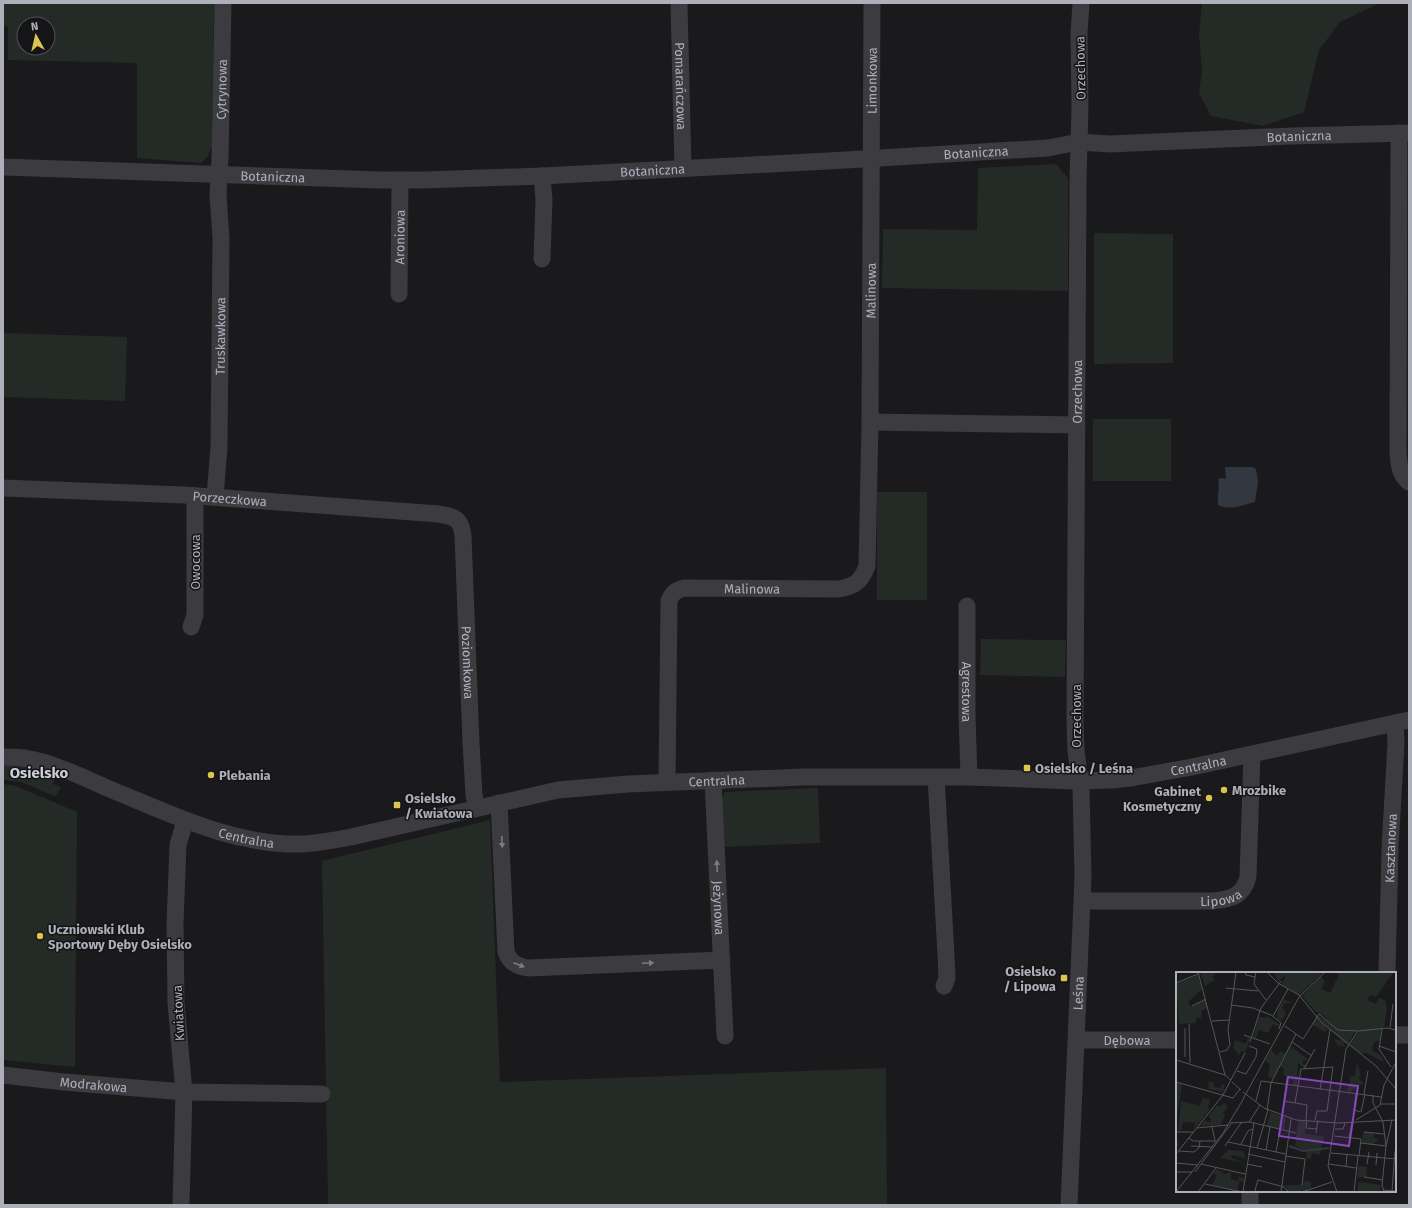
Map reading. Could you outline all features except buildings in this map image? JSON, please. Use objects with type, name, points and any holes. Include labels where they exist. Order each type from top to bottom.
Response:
[{"type":"street","name":"Cytrynowa","points":[[219,175],[223,3]]},
{"type":"street","name":"Pomarańczowa","points":[[679,3],[682,168]]},
{"type":"street","name":"Limonkowa","points":[[871,159],[872,3]]},
{"type":"street","name":"Orzechowa","points":[[1080,781],[1076,751],[1075,721],[1080,107],[1079,33],[1081,3]]},
{"type":"street","name":"Botaniczna","points":[[3,167],[400,180],[542,176],[871,159],[1048,148],[1079,142],[1110,144],[1404,133]]},
{"type":"street","points":[[1404,133],[1398,452],[1400,472],[1403,478],[1409,482]]},
{"type":"street","name":"Malinowa","points":[[667,782],[669,601],[672,594],[677,590],[684,588],[839,589],[850,587],[857,583],[863,576],[867,566],[870,422],[871,159]]},
{"type":"street","name":"Truskawkowa","points":[[215,497],[219,432],[221,239],[218,194],[219,175]]},
{"type":"street","points":[[542,176],[544,200],[542,259]]},
{"type":"street","name":"Aroniowa","points":[[399,294],[400,180]]},
{"type":"street","points":[[870,422],[1077,425]]},
{"type":"street","name":"Porzeczkowa","points":[[3,488],[215,497],[439,514],[456,519]]},
{"type":"street","name":"Owocowa","points":[[191,627],[195,615],[195,496]]},
{"type":"street","name":"Poziomkowa","points":[[456,519],[460,524],[463,536],[471,743],[474,795],[477,808]]},
{"type":"street","name":"Agrestowa","points":[[967,606],[967,715],[969,777]]},
{"type":"street","name":"Centralna","points":[[3,757],[24,758],[53,766],[185,821],[222,833],[252,839],[303,844],[351,837],[558,790],[628,784],[810,777],[969,777],[1080,781],[1131,778],[1192,768],[1402,722]]},
{"type":"street","name":"Kasztanowa","points":[[1386,972],[1390,848],[1396,744],[1402,722]]},
{"type":"street","name":"Lipowa","points":[[1083,901],[1213,901],[1226,900],[1242,891],[1246,885],[1248,877],[1252,754]]},
{"type":"street","points":[[936,777],[947,978],[944,986]]},
{"type":"street","name":"Jeżynowa","points":[[713,780],[725,1036]]},
{"type":"street","name":"Leśna","points":[[1070,1205],[1083,901],[1080,781]]},
{"type":"street","points":[[499,803],[506,952],[508,959],[514,964],[528,968],[722,960]]},
{"type":"street","name":"Kwiatowa","points":[[181,1205],[184,1092],[176,1003],[176,924],[178,845],[185,821]]},
{"type":"street","points":[[1396,1035],[1409,1035]]},
{"type":"street","name":"Dębowa","points":[[1077,1040],[1176,1040]]},
{"type":"street","name":"Modrakowa","points":[[3,1074],[64,1082],[184,1092],[322,1094]]},
{"type":"street","points":[[1250,1192],[1250,1205]]},
{"type":"shaded area","points":[[3,3],[214,3],[212,146],[208,156],[201,163],[137,158],[137,63],[8,60],[8,27],[3,26]]},
{"type":"shaded area","points":[[1202,3],[1380,3],[1340,22],[1319,50],[1304,112],[1263,126],[1211,116],[1199,93],[1202,70],[1199,35]]},
{"type":"shaded area","points":[[1056,164],[1068,178],[1068,291],[882,288],[883,229],[977,230],[978,168]]},
{"type":"shaded area","points":[[1094,233],[1173,234],[1173,363],[1094,364]]},
{"type":"shaded area","points":[[3,333],[127,337],[125,401],[3,397]]},
{"type":"shaded area","points":[[1093,419],[1171,419],[1171,481],[1093,481]]},
{"type":"shaded area","points":[[1225,467],[1253,467],[1256,469],[1258,482],[1255,502],[1232,507],[1223,507],[1218,505],[1218,479],[1226,479]]},
{"type":"shaded area","points":[[877,492],[927,492],[927,600],[877,600]]},
{"type":"shaded area","points":[[981,639],[1066,640],[1065,677],[980,675]]},
{"type":"shaded area","points":[[3,763],[30,766],[50,772],[54,777],[53,784],[61,787],[57,795],[54,796],[21,782],[3,780]]},
{"type":"shaded area","name":"Uczniowski Klub Sportowy Dęby Osielsko","points":[[3,784],[16,786],[77,812],[75,1067],[3,1060]]},
{"type":"shaded area","points":[[818,788],[820,843],[722,847],[721,799],[725,792]]},
{"type":"shaded area","points":[[490,820],[500,1082],[886,1068],[887,1205],[328,1205],[322,861]]},
{"type":"place","name":"Osielsko / Leśna","points":[[1027,768]]},
{"type":"place","name":"Plebania","points":[[211,775]]},
{"type":"place","name":"Mrozbike","points":[[1224,790]]},
{"type":"place","name":"Gabinet Kosmetyczny","points":[[1209,798]]},
{"type":"place","name":"Osielsko / Kwiatowa","points":[[397,805]]},
{"type":"place","name":"Uczniowski Klub Sportowy Dęby Osielsko","points":[[40,936]]},
{"type":"place","name":"Osielsko / Lipowa","points":[[1064,978]]},
{"type":"district","name":"Osielsko","points":[[39,773]]}]
